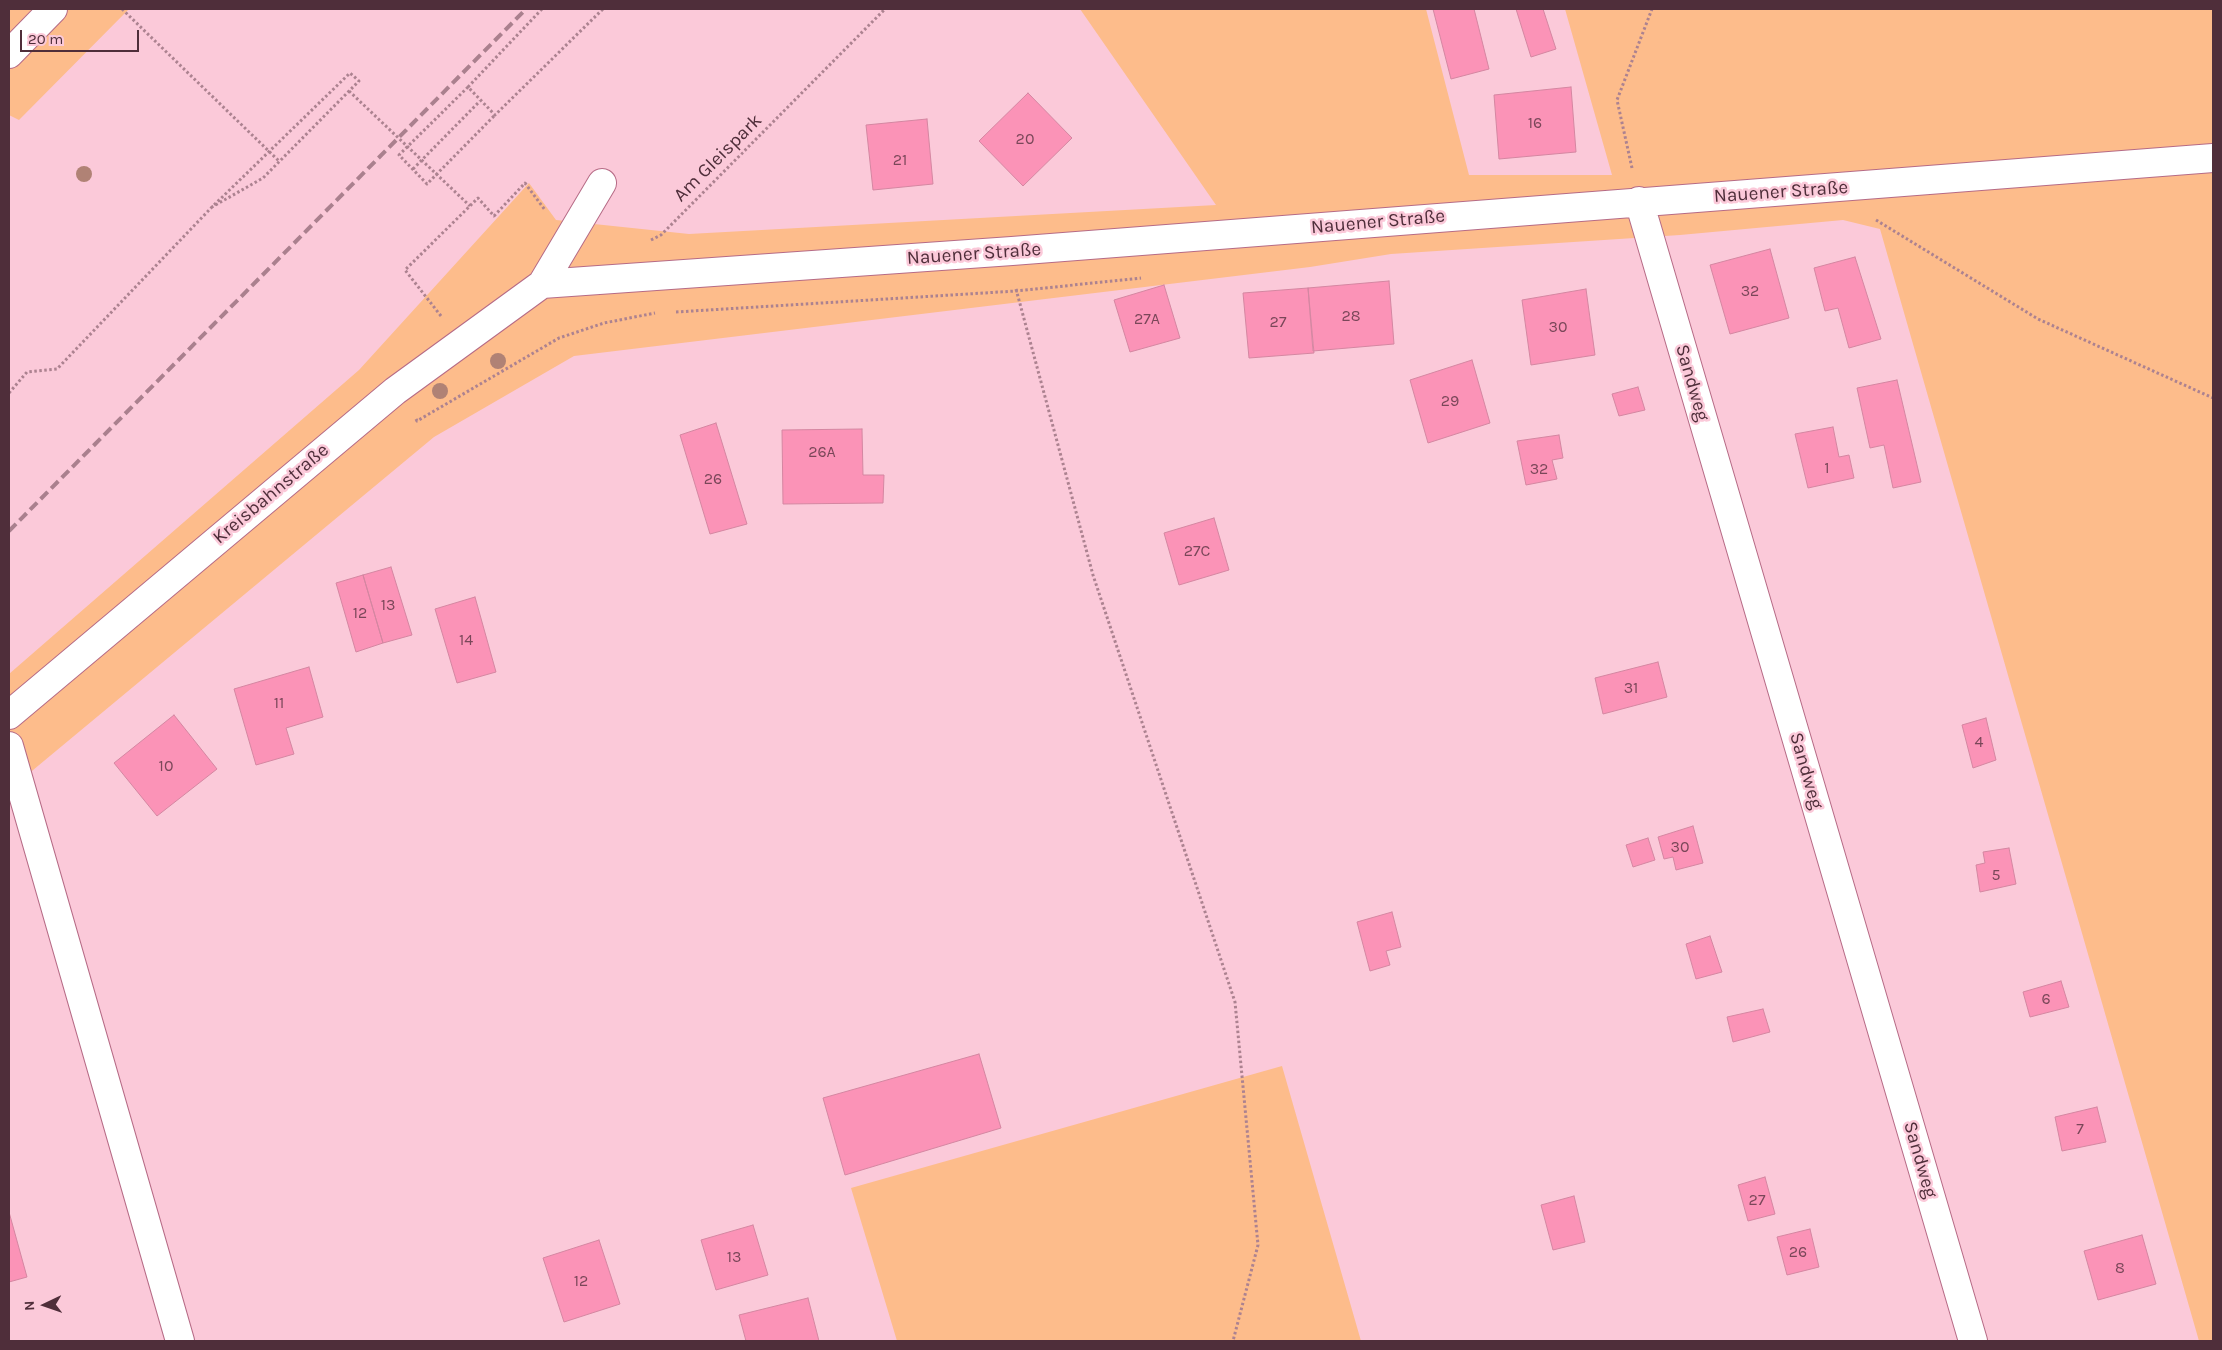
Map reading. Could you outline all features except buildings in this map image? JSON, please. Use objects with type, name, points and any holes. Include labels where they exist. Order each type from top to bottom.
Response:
[{"type":"street","points":[[9,54],[53,9]]},
{"type":"street","name":"Nauener Straße","points":[[542,284],[1012,251],[1639,201],[1879,186],[2213,158]]},
{"type":"street","points":[[542,284],[602,183]]},
{"type":"street","name":"Sandweg","points":[[1639,201],[1973,1341]]},
{"type":"street","name":"Kreisbahnstraße","points":[[9,715],[394,391],[542,284]]},
{"type":"street","points":[[9,746],[180,1341]]},
{"type":"path","points":[[122,9],[279,161]]},
{"type":"path","points":[[542,9],[468,87],[399,155],[427,184],[604,9]]},
{"type":"path","name":"Am Gleispark","points":[[643,243],[661,235],[885,9]]},
{"type":"path","points":[[1639,201],[1617,100],[1652,9]]},
{"type":"path","points":[[9,392],[27,372],[57,369],[212,207],[350,73],[358,81],[263,178],[212,207]]},
{"type":"path","points":[[468,87],[495,115]]},
{"type":"path","points":[[348,91],[470,206]]},
{"type":"path","points":[[413,169],[480,101]]},
{"type":"path","points":[[444,320],[405,270],[478,198],[494,216],[525,183],[547,213]]},
{"type":"path","points":[[1868,215],[2038,318],[2213,398]]},
{"type":"path","points":[[1012,251],[1016,291],[1093,575],[1235,1002],[1258,1245],[1232,1341]]},
{"type":"path","points":[[673,312],[1016,291],[1144,278]]},
{"type":"path","points":[[413,416],[417,421],[559,338],[604,323],[656,313]]},
{"type":"shaded area","points":[[9,9],[129,9],[19,120],[9,115]]},
{"type":"shaded area","points":[[1080,9],[1426,9],[1469,175],[1612,175],[1565,9],[2213,9],[2213,1341],[2199,1341],[1880,229],[1843,220],[1680,235],[1391,254],[1310,267],[574,356],[434,437],[9,790],[9,674],[359,370],[529,183],[556,220],[689,234],[1216,205]]},
{"type":"shaded area","points":[[1282,1066],[1361,1341],[897,1341],[851,1188]]},
{"type":"railway","points":[[9,531],[526,9]]}]
